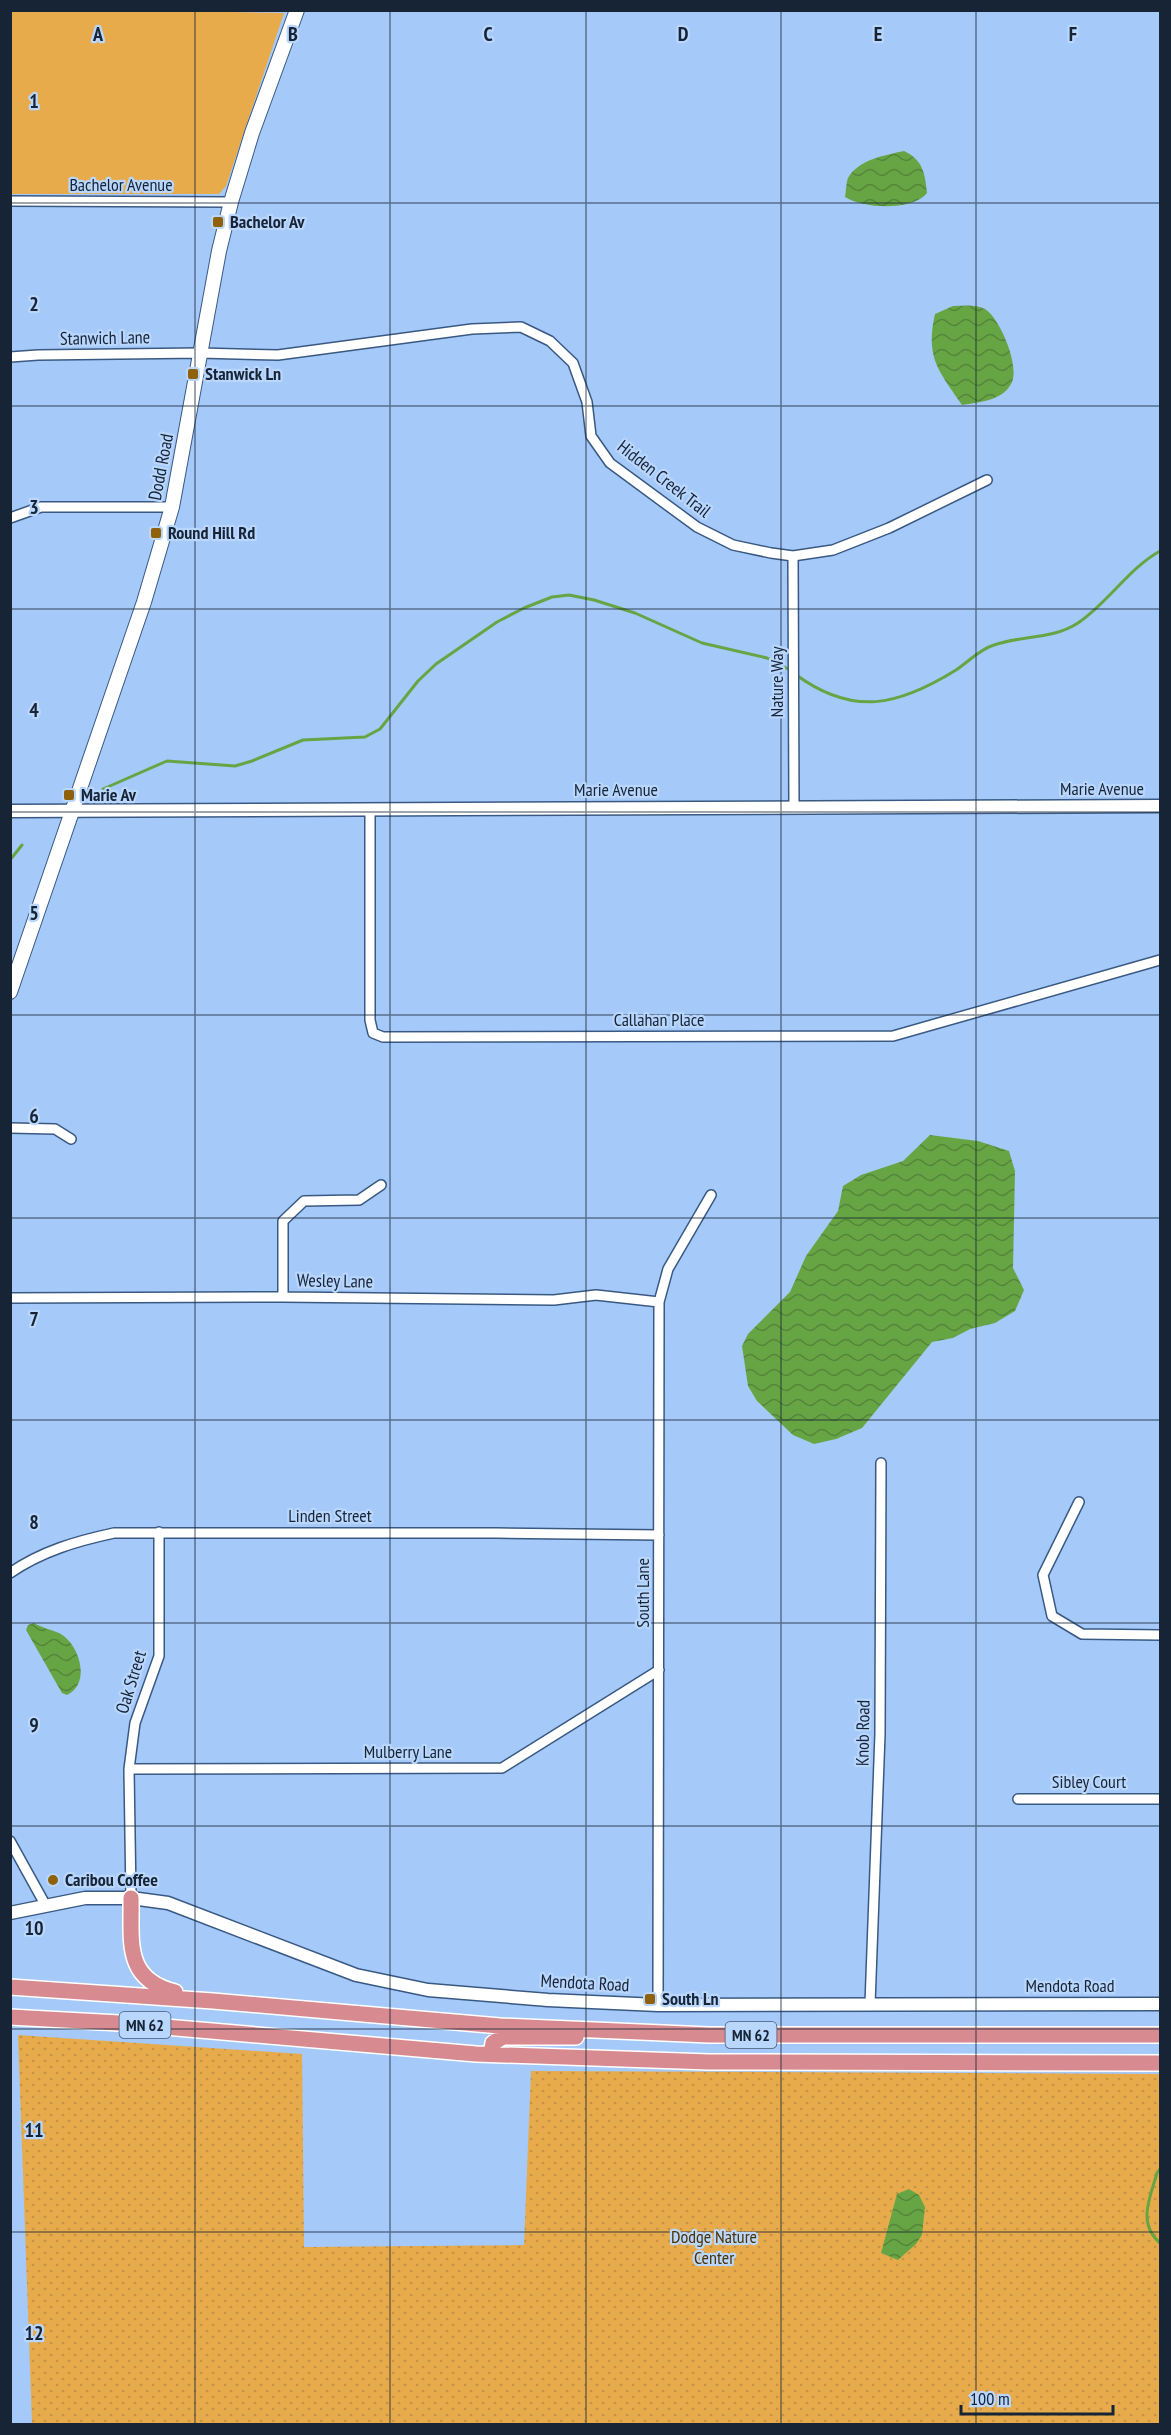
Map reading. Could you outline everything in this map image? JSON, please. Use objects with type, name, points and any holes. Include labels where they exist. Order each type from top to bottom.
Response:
[{"type":"highway","points":[[131,1898],[131,1950],[136,1964],[147,1979],[160,1988],[213,2001]]},
{"type":"highway","name":"MN 62","points":[[10,1987],[213,2001],[500,2026],[709,2035],[1161,2035]]},
{"type":"highway","name":"MN 62","points":[[10,2017],[119,2023],[491,2054],[709,2062],[1161,2063]]},
{"type":"highway","points":[[491,2054],[493,2043],[507,2036],[551,2039],[649,2032]]},
{"type":"main road","name":"Dodd Road","points":[[11,987],[144,602],[172,507],[219,251],[231,202],[256,123],[297,10]]},
{"type":"street","name":"Bachelor Avenue","points":[[10,201],[231,202]]},
{"type":"street","name":"Hidden Creek Trail","points":[[201,353],[278,355],[472,329],[521,327],[550,341],[573,363],[587,402],[591,436],[610,463],[697,527],[733,545],[771,554],[793,556],[833,550],[889,528],[987,480]]},
{"type":"street","name":"Stanwich Lane","points":[[10,357],[201,353]]},
{"type":"street","points":[[10,518],[41,507],[172,507]]},
{"type":"street","name":"Nature Way","points":[[793,556],[794,807]]},
{"type":"street","name":"Marie Avenue","points":[[10,811],[1161,806]]},
{"type":"street","name":"Callahan Place","points":[[370,809],[370,1020],[373,1033],[383,1037],[893,1036],[1161,960]]},
{"type":"street","points":[[10,1128],[56,1129],[71,1139]]},
{"type":"street","points":[[283,1297],[284,1221],[304,1201],[359,1200],[381,1185]]},
{"type":"street","name":"South Lane","points":[[658,2004],[659,1302],[668,1269],[711,1195]]},
{"type":"street","name":"Wesley Lane","points":[[10,1298],[283,1297],[554,1300],[596,1295],[659,1302]]},
{"type":"street","name":"Knob Road","points":[[870,2004],[880,1734],[880,1463]]},
{"type":"street","points":[[1078,1502],[1043,1575],[1052,1616],[1082,1634],[1161,1635]]},
{"type":"street","name":"Oak Street","points":[[131,1898],[129,1769],[135,1723],[159,1656],[159,1532]]},
{"type":"street","name":"Linden Street","points":[[10,1574],[31,1559],[83,1540],[114,1533],[659,1535]]},
{"type":"street","name":"Mulberry Lane","points":[[129,1769],[502,1768],[659,1670]]},
{"type":"street","name":"Sibley Court","points":[[1018,1799],[1161,1798]]},
{"type":"street","points":[[10,1841],[46,1906]]},
{"type":"street","name":"Mendota Road","points":[[10,1913],[85,1898],[131,1898],[168,1903],[202,1914],[287,1950],[356,1975],[428,1990],[548,2000],[658,2004],[1161,2004]]},
{"type":"green space","points":[[11,11],[284,13],[226,186],[219,194],[11,194]]},
{"type":"green space","name":"Dodge Nature Center","points":[[18,2035],[302,2054],[304,2247],[524,2245],[531,2071],[1160,2074],[1160,2424],[32,2424]]},
{"type":"water","points":[[904,151],[919,163],[924,173],[927,193],[920,199],[900,205],[876,206],[845,197],[848,178],[858,167],[873,159]]},
{"type":"water","points":[[953,306],[981,307],[997,322],[1007,344],[1013,367],[1011,384],[1002,394],[983,402],[962,405],[941,373],[933,353],[932,329],[935,314]]},
{"type":"water","points":[[930,1135],[978,1141],[1009,1151],[1015,1171],[1013,1268],[1024,1290],[1015,1311],[995,1323],[970,1329],[953,1338],[932,1342],[862,1428],[836,1439],[814,1444],[793,1435],[757,1401],[748,1386],[742,1346],[748,1334],[790,1292],[806,1256],[838,1211],[843,1186],[861,1175],[903,1161]]},
{"type":"water","points":[[34,1623],[66,1638],[77,1654],[81,1673],[79,1682],[75,1689],[67,1695],[62,1693],[26,1630],[28,1625]]},
{"type":"water","points":[[909,2189],[919,2195],[925,2207],[922,2235],[916,2244],[898,2260],[881,2253],[897,2194]]},
{"type":"waterway","points":[[795,674],[816,688],[836,697],[856,701],[876,702],[915,692],[956,670],[989,647],[1047,635],[1078,623],[1099,606],[1138,567],[1160,551]]},
{"type":"waterway","points":[[103,789],[167,761],[235,766],[303,740],[365,737],[380,729],[418,681],[436,664],[497,622],[552,597],[569,595],[594,600],[635,613],[702,643],[767,658],[790,670]]},
{"type":"waterway","points":[[10,860],[22,845]]},
{"type":"waterway","points":[[1160,2169],[1147,2210],[1149,2227],[1160,2243]]},
{"type":"place","name":"Bachelor Av","points":[[218,222]]},
{"type":"place","name":"Stanwick Ln","points":[[193,374]]},
{"type":"place","name":"Round Hill Rd","points":[[156,533]]},
{"type":"place","name":"Marie Av","points":[[69,795]]},
{"type":"place","name":"Caribou Coffee","points":[[53,1880]]},
{"type":"place","name":"South Ln","points":[[650,1999]]}]
